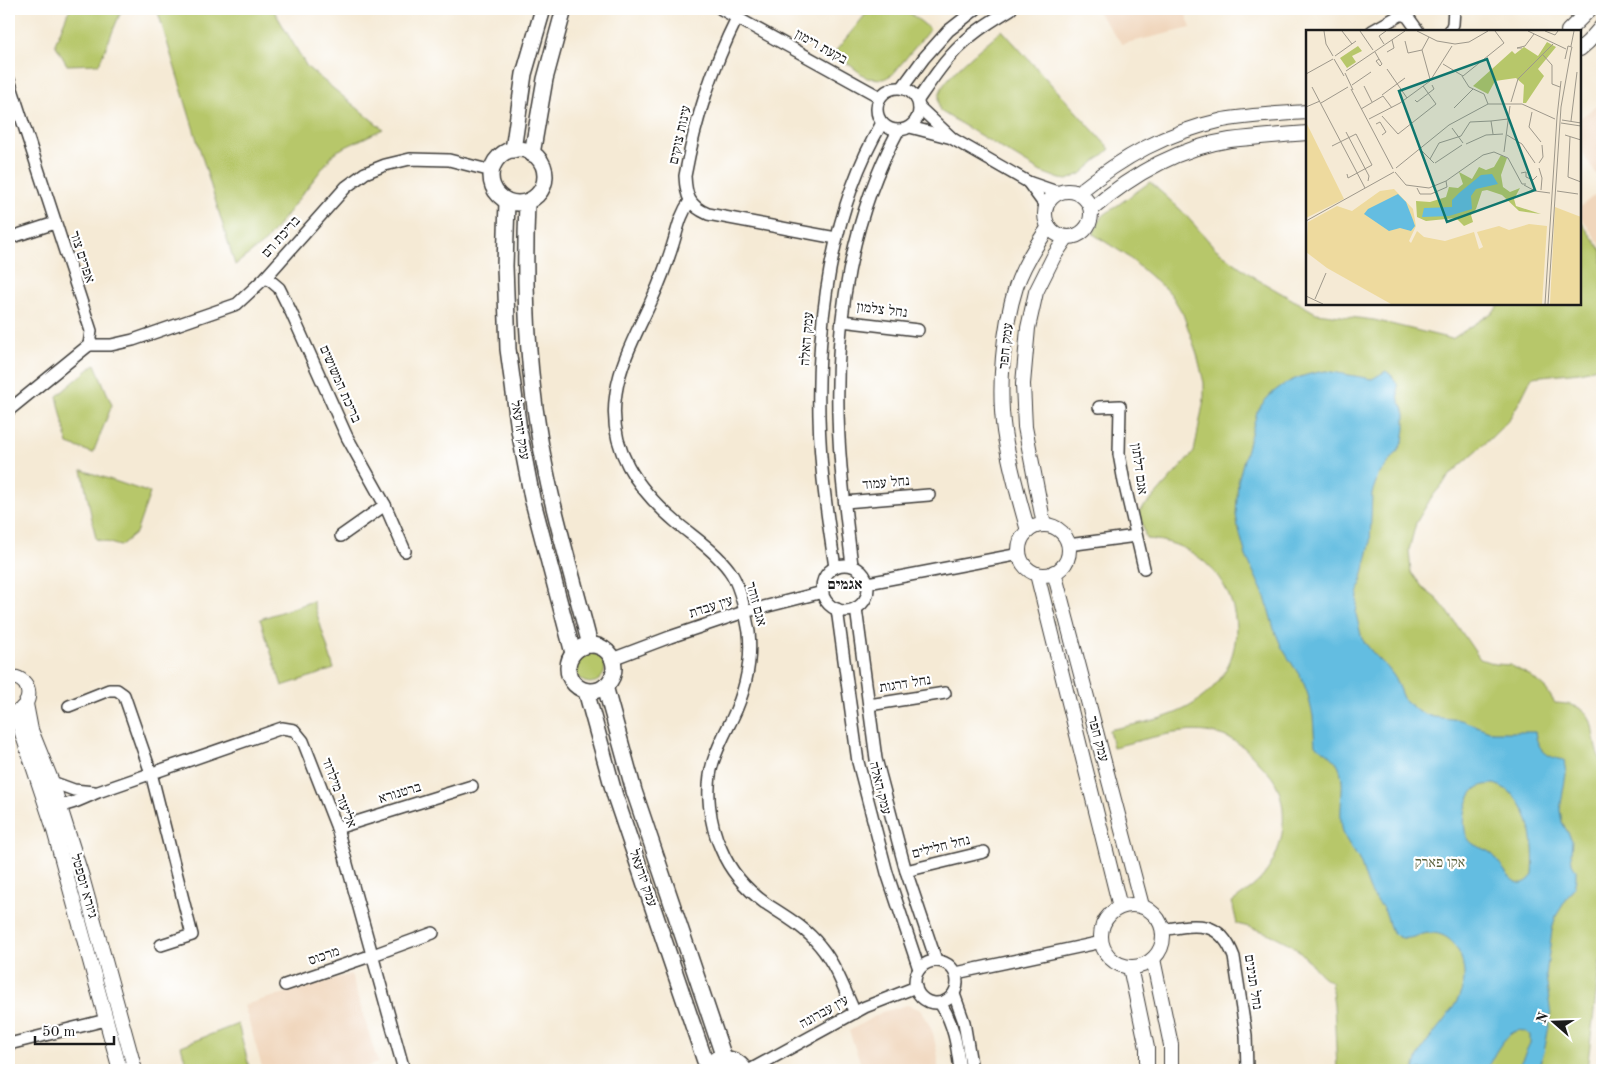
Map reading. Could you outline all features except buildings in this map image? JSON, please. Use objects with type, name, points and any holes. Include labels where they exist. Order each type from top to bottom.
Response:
[{"type":"main road","points":[[513,150],[524,74],[544,9]]},
{"type":"main road","points":[[532,154],[545,79],[564,9]]},
{"type":"main road","points":[[513,150],[523,150],[532,154],[542,164],[544,179],[539,193],[527,202],[507,201],[496,192],[493,185],[492,171],[499,157],[513,150]]},
{"type":"main road","name":"עמק יזרעאל","points":[[507,201],[504,266],[508,349],[519,430],[532,498],[573,653]]},
{"type":"main road","name":"עמק יזרעאל","points":[[527,202],[525,265],[528,346],[538,428],[550,494],[590,645]]},
{"type":"main road","points":[[590,645],[603,649],[612,659],[613,674],[605,686],[598,690],[586,691],[576,686],[570,677],[568,663],[573,653],[582,646],[590,645]]},
{"type":"main road","name":"עמק יזרעאל","points":[[605,686],[634,791],[724,1058]]},
{"type":"main road","name":"עמק יזרעאל","points":[[586,691],[615,796],[704,1067]]},
{"type":"main road","points":[[704,1067],[712,1060],[724,1058],[737,1062],[745,1070]]},
{"type":"street","name":"בקעת רימון","points":[[721,9],[880,97]]},
{"type":"street","points":[[902,88],[924,58],[948,31],[976,9]]},
{"type":"street","points":[[910,127],[917,120],[919,104],[939,70],[961,45],[989,22],[1011,9]]},
{"type":"street","points":[[1450,30],[1453,24],[1454,9]]},
{"type":"street","points":[[1569,30],[1590,9]]},
{"type":"street","points":[[1374,30],[1402,14],[1408,17],[1417,30]]},
{"type":"street","name":"עינות צוקים","points":[[690,202],[685,176],[700,112],[715,65],[737,18]]},
{"type":"street","points":[[1581,48],[1602,26]]},
{"type":"street","name":"אפרים צור","points":[[9,81],[91,331],[89,345]]},
{"type":"street","points":[[953,139],[919,104],[912,92],[902,88],[890,89],[880,97],[877,108],[879,118],[886,127],[898,130],[910,127],[953,139],[1028,182],[1060,193]]},
{"type":"street","points":[[1078,193],[1104,172],[1145,147],[1178,132],[1225,120],[1306,112]]},
{"type":"street","name":"עמק האלה","points":[[835,567],[822,468],[819,388],[823,319],[836,238],[852,185],[868,146],[882,123]]},
{"type":"street","points":[[852,566],[841,466],[838,388],[842,321],[854,242],[885,154],[898,130]]},
{"type":"street","points":[[1091,210],[1116,189],[1155,166],[1184,152],[1229,140],[1306,133]]},
{"type":"street","name":"בריכת רם","points":[[89,345],[111,345],[133,340],[237,304],[266,277],[346,188],[365,174],[385,165],[410,159],[449,160],[492,171]]},
{"type":"street","points":[[1028,182],[1046,208]]},
{"type":"street","points":[[1066,191],[1078,193],[1089,203],[1091,210],[1091,217],[1086,230],[1074,237],[1060,236],[1049,227],[1046,220],[1046,208],[1053,196],[1066,191]]},
{"type":"street","points":[[690,202],[697,209],[708,214],[836,238]]},
{"type":"street","name":"אגם זוהר","points":[[690,202],[679,219],[664,272],[620,371],[614,415],[618,439],[622,453],[637,482],[653,502],[731,571],[739,589],[750,650],[743,695],[720,743],[713,763],[709,791],[710,806],[713,828],[720,849],[733,872],[746,886],[764,902],[792,920],[821,947],[833,966],[855,1012]]},
{"type":"street","points":[[9,238],[56,223]]},
{"type":"street","name":"עמק חפר","points":[[1028,531],[1013,475],[1004,429],[1002,384],[1007,324],[1016,285],[1036,245],[1049,227]]},
{"type":"street","name":"עמק חפר","points":[[1044,525],[1025,427],[1023,384],[1028,328],[1036,292],[1054,256],[1067,237]]},
{"type":"street","name":"בריכת המשושים","points":[[266,277],[279,288],[292,312],[347,437],[385,505],[405,551]]},
{"type":"street","name":"נחל צלמון","points":[[842,321],[918,330]]},
{"type":"street","points":[[9,410],[89,345]]},
{"type":"street","name":"אגם דלתון","points":[[1100,407],[1120,406],[1119,454],[1144,568]]},
{"type":"street","name":"נחל עמוד","points":[[845,502],[929,494]]},
{"type":"street","points":[[341,536],[385,505]]},
{"type":"street","points":[[1044,525],[1051,526],[1062,533],[1068,545],[1067,558],[1064,564],[1054,572],[1042,575],[1025,566],[1020,554],[1021,540],[1028,531],[1034,527],[1044,525]]},
{"type":"street","points":[[1068,545],[1136,536]]},
{"type":"street","points":[[868,583],[1020,554]]},
{"type":"street","points":[[843,565],[852,566],[862,572],[868,583],[867,595],[856,608],[844,611],[837,609],[826,601],[823,592],[825,578],[835,567],[843,565]]},
{"type":"street","name":"עמק חפר","points":[[1054,572],[1142,906]]},
{"type":"street","name":"עמק חפר","points":[[1037,574],[1120,907]]},
{"type":"street","name":"עין עבדת","points":[[612,659],[744,612],[823,592]]},
{"type":"street","name":"עמק האלה","points":[[856,608],[876,759],[906,871],[936,960]]},
{"type":"street","name":"עמק האלה","points":[[837,609],[858,762],[887,873],[919,969]]},
{"type":"street","points":[[9,666],[13,678],[26,684],[28,689],[28,699],[17,709]]},
{"type":"street","points":[[69,706],[109,690],[117,690],[124,695],[151,773],[192,935],[161,945]]},
{"type":"street","name":"נחל דרגות","points":[[869,705],[945,693]]},
{"type":"street","name":"גיורא יוספטל","points":[[17,709],[31,730],[52,782],[53,806],[120,1070]]},
{"type":"street","name":"גיורא יוספטל","points":[[17,709],[82,877],[135,1070]]},
{"type":"street","name":"אליעזר מילרוד","points":[[53,806],[282,728],[294,730],[303,740],[337,828],[373,956],[401,1069]]},
{"type":"street","name":"אליעזר מילרוד","points":[[52,782],[74,790],[98,792]]},
{"type":"street","name":"ברטנורא","points":[[337,828],[472,786]]},
{"type":"street","name":"נחל חלילים","points":[[906,871],[984,852]]},
{"type":"street","points":[[1142,906],[1156,916],[1162,930],[1161,946],[1153,958],[1138,966],[1130,967],[1115,962],[1104,950],[1102,942],[1105,922],[1111,913],[1120,907],[1142,906]]},
{"type":"street","name":"נחל תנינים","points":[[1162,930],[1190,925],[1204,926],[1214,929],[1230,945],[1234,957],[1246,1035],[1247,1070]]},
{"type":"street","name":"מרכוס","points":[[285,985],[373,956],[433,933]]},
{"type":"street","points":[[956,973],[1102,942]]},
{"type":"street","points":[[1153,958],[1171,1045],[1171,1070]]},
{"type":"street","points":[[936,960],[948,964],[956,973],[957,985],[954,994],[949,999],[940,1003],[928,1002],[923,998],[916,987],[915,978],[919,969],[924,964],[936,960]]},
{"type":"street","points":[[1130,967],[1147,1048],[1147,1070]]},
{"type":"street","name":"עין עברונה","points":[[750,1070],[865,1007],[916,987]]},
{"type":"street","points":[[954,994],[964,1022],[972,1070]]},
{"type":"street","points":[[940,1003],[952,1027],[960,1070]]},
{"type":"street","points":[[9,1044],[106,1020]]},
{"type":"shaded area","points":[[1095,9],[1184,9],[1191,28],[1122,44]]},
{"type":"shaded area","points":[[1602,102],[1602,183],[1581,152],[1581,117]]},
{"type":"shaded area","points":[[1602,189],[1602,247],[1581,217],[1581,206]]},
{"type":"shaded area","points":[[351,974],[378,1063],[355,1070],[263,1070],[244,1005]]},
{"type":"shaded area","points":[[907,1005],[919,1009],[924,1014],[933,1033],[938,1057],[938,1070],[863,1070],[849,1031],[882,1012]]},
{"type":"green space","points":[[71,9],[122,9],[99,64],[67,65],[55,44]]},
{"type":"green space","points":[[157,9],[273,9],[307,67],[383,129],[335,152],[266,241],[235,265]]},
{"type":"green space","points":[[870,9],[905,9],[930,29],[893,74],[884,79],[867,78],[834,53]]},
{"type":"green space","points":[[1002,30],[1110,149],[1081,174],[1067,180],[1041,172],[940,111],[940,94],[947,81],[961,65]]},
{"type":"green space","name":"אקו פארק","points":[[1150,182],[1181,210],[1216,249],[1255,278],[1316,313],[1374,320],[1452,339],[1493,312],[1499,305],[1581,305],[1581,222],[1602,251],[1602,367],[1579,372],[1532,377],[1508,421],[1452,473],[1431,498],[1416,523],[1409,550],[1411,572],[1424,589],[1437,599],[1448,612],[1480,659],[1495,664],[1510,665],[1531,676],[1546,689],[1555,703],[1571,705],[1581,709],[1588,715],[1591,723],[1597,752],[1602,762],[1602,958],[1587,1070],[1337,1070],[1331,982],[1291,945],[1269,934],[1237,924],[1232,902],[1259,881],[1267,871],[1279,847],[1282,833],[1283,807],[1280,794],[1273,779],[1237,742],[1215,733],[1184,732],[1113,747],[1109,730],[1179,712],[1199,700],[1221,678],[1233,653],[1236,627],[1231,601],[1219,578],[1200,558],[1176,545],[1146,539],[1139,511],[1194,452],[1204,399],[1204,383],[1197,354],[1183,314],[1171,294],[1126,255],[1093,234],[1101,217]]},
{"type":"green space","points":[[95,364],[112,405],[93,453],[68,444],[57,396]]},
{"type":"green space","points":[[82,470],[150,493],[136,533],[120,546],[96,539]]},
{"type":"green space","points":[[313,601],[334,669],[282,686],[260,619]]},
{"type":"green space","points":[[590,653],[601,657],[605,668],[601,679],[590,683],[579,679],[575,668],[579,657]]},
{"type":"green space","points":[[238,1024],[250,1070],[188,1070],[181,1046]]},
{"type":"water","points":[[1326,371],[1372,379],[1386,371],[1397,384],[1399,401],[1405,414],[1403,441],[1398,451],[1378,476],[1372,493],[1370,544],[1358,595],[1356,614],[1362,639],[1394,676],[1403,698],[1417,711],[1433,717],[1461,720],[1492,732],[1535,732],[1538,743],[1544,752],[1564,760],[1566,774],[1560,810],[1562,822],[1572,840],[1571,854],[1572,863],[1576,870],[1576,879],[1574,887],[1556,916],[1552,930],[1546,976],[1551,1016],[1544,1052],[1537,1070],[1517,1070],[1530,1043],[1530,1035],[1523,1031],[1516,1031],[1498,1048],[1487,1070],[1414,1070],[1422,1049],[1450,1012],[1461,993],[1464,974],[1459,952],[1450,940],[1444,936],[1429,933],[1404,938],[1393,933],[1384,909],[1372,894],[1360,862],[1343,832],[1341,819],[1341,773],[1337,763],[1315,745],[1313,716],[1303,681],[1282,648],[1274,629],[1265,597],[1246,556],[1236,515],[1238,481],[1257,412],[1270,395],[1286,383]],"holes":[[[1494,784],[1507,790],[1524,809],[1532,835],[1533,875],[1527,881],[1521,883],[1511,878],[1491,853],[1474,845],[1466,835],[1465,813],[1472,793],[1482,785]]]},
{"type":"district","name":"אגמים","points":[[845,585]]}]
